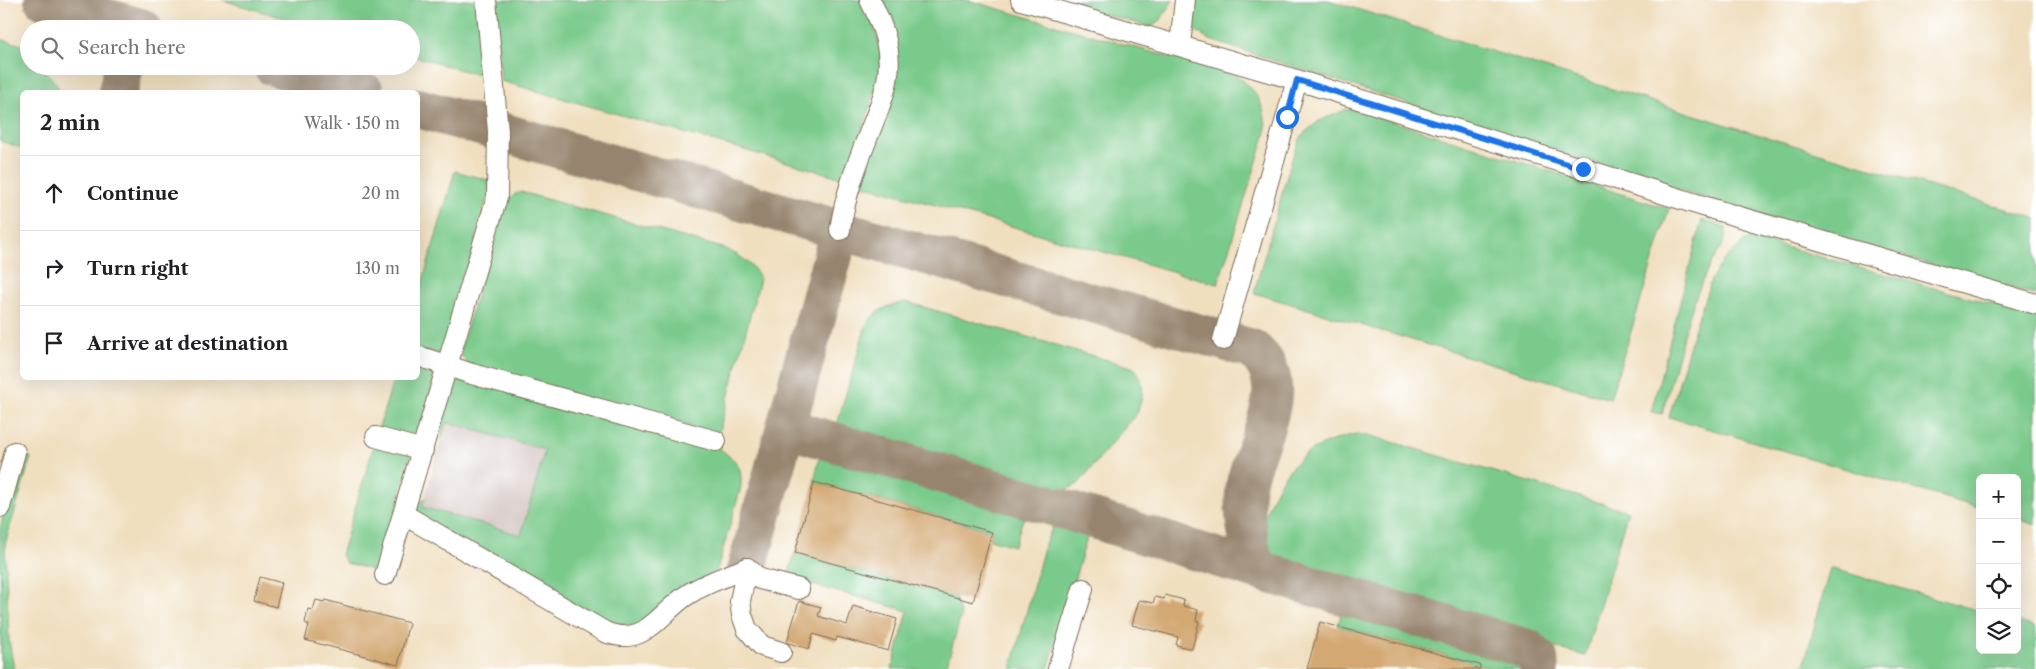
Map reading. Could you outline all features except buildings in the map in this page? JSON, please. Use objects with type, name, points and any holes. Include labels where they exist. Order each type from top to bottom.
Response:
[{"type":"lane","points":[[385,575],[497,197],[498,131],[486,0]]},
{"type":"lane","points":[[840,230],[845,199],[887,81],[888,49],[885,32],[870,0]]},
{"type":"lane","points":[[1022,0],[1297,80],[1716,210],[2036,304]]},
{"type":"lane","points":[[1180,45],[1186,0]]},
{"type":"lane","points":[[1223,340],[1297,80]]},
{"type":"lane","points":[[420,357],[472,374],[716,441]]},
{"type":"lane","points":[[376,437],[423,450]]},
{"type":"lane","points":[[0,507],[15,452]]},
{"type":"lane","points":[[403,514],[605,632],[617,637],[626,637],[641,632],[657,622],[687,595],[712,581],[747,568]]},
{"type":"lane","points":[[747,568],[760,579],[799,589]]},
{"type":"lane","points":[[747,568],[740,601],[747,629],[762,646],[781,652]]},
{"type":"lane","points":[[1058,669],[1082,589]]},
{"type":"shaded area","points":[[446,422],[545,450],[521,535],[422,507]]},
{"type":"green space","points":[[222,0],[476,0],[482,37],[481,76],[420,58],[420,20],[290,20]]},
{"type":"green space","points":[[493,0],[867,0],[884,65],[846,179],[501,81]]},
{"type":"green space","points":[[876,0],[967,0],[1237,76],[1244,81],[1259,100],[1266,124],[1266,133],[1218,284],[856,183],[884,103]]},
{"type":"green space","points":[[1050,0],[1173,0],[1160,21],[1151,27]]},
{"type":"green space","points":[[1191,0],[1328,0],[1740,129],[2036,218],[2036,295],[1719,203],[1210,40],[1192,28]]},
{"type":"green space","points":[[0,39],[20,45],[20,75],[49,75],[60,90],[20,90],[20,147],[0,141]]},
{"type":"green space","points":[[1353,109],[1669,209],[1610,399],[1254,293],[1292,158],[1302,135],[1319,121],[1345,110]]},
{"type":"green space","points":[[455,171],[488,180],[490,188],[444,353],[420,353],[420,290]]},
{"type":"green space","points":[[521,192],[726,249],[741,257],[754,269],[760,279],[718,435],[467,364],[461,354],[462,344],[503,207],[515,194]]},
{"type":"green space","points":[[1702,220],[1726,227],[1725,238],[1710,265],[1695,300],[1662,414],[1651,412]]},
{"type":"green space","points":[[1749,237],[2036,316],[2036,525],[2021,520],[2021,474],[1976,474],[1976,507],[1669,417],[1711,280],[1723,261]]},
{"type":"green space","points":[[906,302],[1132,367],[1137,371],[1142,382],[1142,395],[1137,413],[1078,484],[1062,492],[1039,493],[842,433],[838,428],[838,421],[866,325],[883,309]]},
{"type":"green space","points":[[420,362],[436,370],[417,439],[377,433],[393,380],[420,380]]},
{"type":"green space","points":[[469,380],[718,447],[736,462],[740,470],[741,487],[717,570],[645,624],[613,629],[416,515],[417,505],[425,498],[422,507],[521,535],[545,450],[446,422],[442,438],[440,425],[444,399],[450,387],[461,381]]},
{"type":"green space","points":[[1356,434],[1368,435],[1628,511],[1585,656],[1312,579],[1291,571],[1272,558],[1261,542],[1262,525],[1273,496],[1289,470],[1311,451],[1324,444]]},
{"type":"green space","points":[[375,442],[411,454],[380,572],[346,563],[341,555]]},
{"type":"green space","points":[[21,454],[31,457],[5,544],[9,640],[14,669],[1,669],[0,527]]},
{"type":"green space","points":[[831,454],[1027,508],[1014,546],[990,539],[992,531],[814,482],[819,459]]},
{"type":"green space","points":[[1057,523],[1088,534],[1048,669],[1011,669],[1045,544],[1054,524]]},
{"type":"green space","points":[[795,553],[955,597],[961,616],[946,668],[948,669],[892,669],[908,611],[787,578]]},
{"type":"green space","points":[[1830,568],[1976,610],[1976,654],[2021,654],[2021,623],[2036,627],[2036,669],[1803,669]]},
{"type":"green space","points":[[1343,605],[1513,654],[1522,661],[1525,669],[1494,669],[1338,626]]},
{"type":"taxiway","points":[[44,0],[112,20]]},
{"type":"taxiway","points":[[118,90],[122,75]]},
{"type":"taxiway","points":[[304,75],[357,90]]},
{"type":"taxiway","points":[[420,109],[1252,349],[1265,363],[1271,379],[1272,396],[1269,413],[1250,467],[1245,491],[1248,534],[1252,556],[1256,564],[1267,573],[1528,649],[1538,658],[1539,669]]},
{"type":"taxiway","points":[[747,568],[840,230]]},
{"type":"taxiway","points":[[786,428],[1049,505],[1267,573]]},
{"type":"route","points":[[1287,117],[1297,80],[1583,169]]}]
